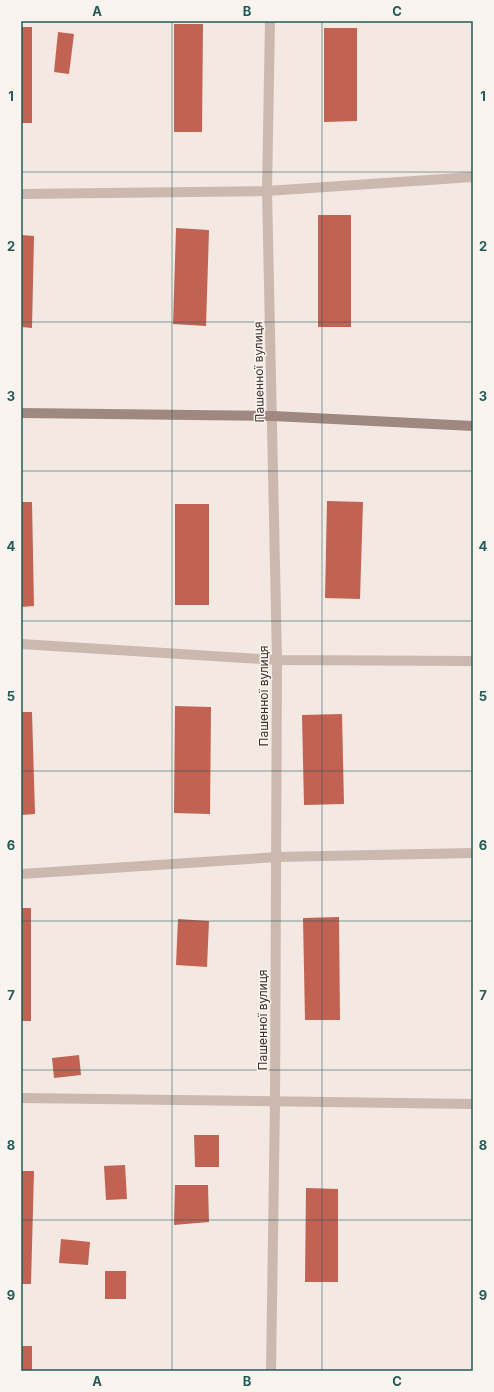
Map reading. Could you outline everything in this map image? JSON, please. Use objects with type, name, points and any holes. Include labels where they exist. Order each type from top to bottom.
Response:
[{"type":"street","name":"Пашенної вулиця","points":[[270,21],[267,191],[273,416],[277,660],[275,1102],[271,1371]]},
{"type":"street","points":[[21,194],[267,191],[473,177]]},
{"type":"street","points":[[21,413],[273,416],[473,426]]},
{"type":"street","points":[[21,644],[277,660],[473,661]]},
{"type":"street","points":[[21,874],[277,857],[473,853]]},
{"type":"street","points":[[21,1098],[473,1104]]},
{"type":"building","points":[[174,24],[203,24],[202,132],[174,132]]},
{"type":"building","points":[[21,27],[32,27],[32,123],[21,123]]},
{"type":"building","points":[[324,28],[357,28],[357,121],[324,122]]},
{"type":"building","points":[[58,32],[74,34],[69,74],[54,72]]},
{"type":"building","points":[[318,215],[351,215],[351,327],[318,327]]},
{"type":"building","points":[[176,228],[209,230],[206,326],[173,324]]},
{"type":"building","points":[[21,235],[34,236],[32,328],[21,327]]},
{"type":"building","points":[[327,501],[363,502],[360,599],[325,598]]},
{"type":"building","points":[[21,502],[32,502],[34,606],[21,607]]},
{"type":"building","points":[[175,504],[209,504],[209,605],[175,605]]},
{"type":"building","points":[[175,706],[211,707],[210,814],[174,813]]},
{"type":"building","points":[[21,712],[32,712],[35,814],[21,815]]},
{"type":"building","points":[[342,714],[344,804],[304,805],[302,715]]},
{"type":"building","points":[[21,908],[31,908],[31,1021],[21,1021]]},
{"type":"building","points":[[339,917],[340,1020],[305,1020],[303,918]]},
{"type":"building","points":[[178,919],[209,921],[207,967],[176,965]]},
{"type":"building","points":[[79,1055],[81,1075],[54,1078],[52,1058]]},
{"type":"building","points":[[194,1135],[219,1135],[219,1167],[195,1167]]},
{"type":"building","points":[[125,1165],[127,1199],[106,1200],[104,1166]]},
{"type":"building","points":[[21,1171],[34,1171],[31,1284],[21,1284]]},
{"type":"building","points":[[175,1185],[208,1185],[209,1222],[174,1225]]},
{"type":"building","points":[[306,1188],[338,1189],[338,1282],[305,1282]]},
{"type":"building","points":[[61,1239],[90,1242],[88,1265],[59,1263]]},
{"type":"building","points":[[105,1271],[126,1271],[126,1299],[105,1299]]},
{"type":"building","points":[[21,1346],[32,1346],[32,1370],[21,1370]]}]
